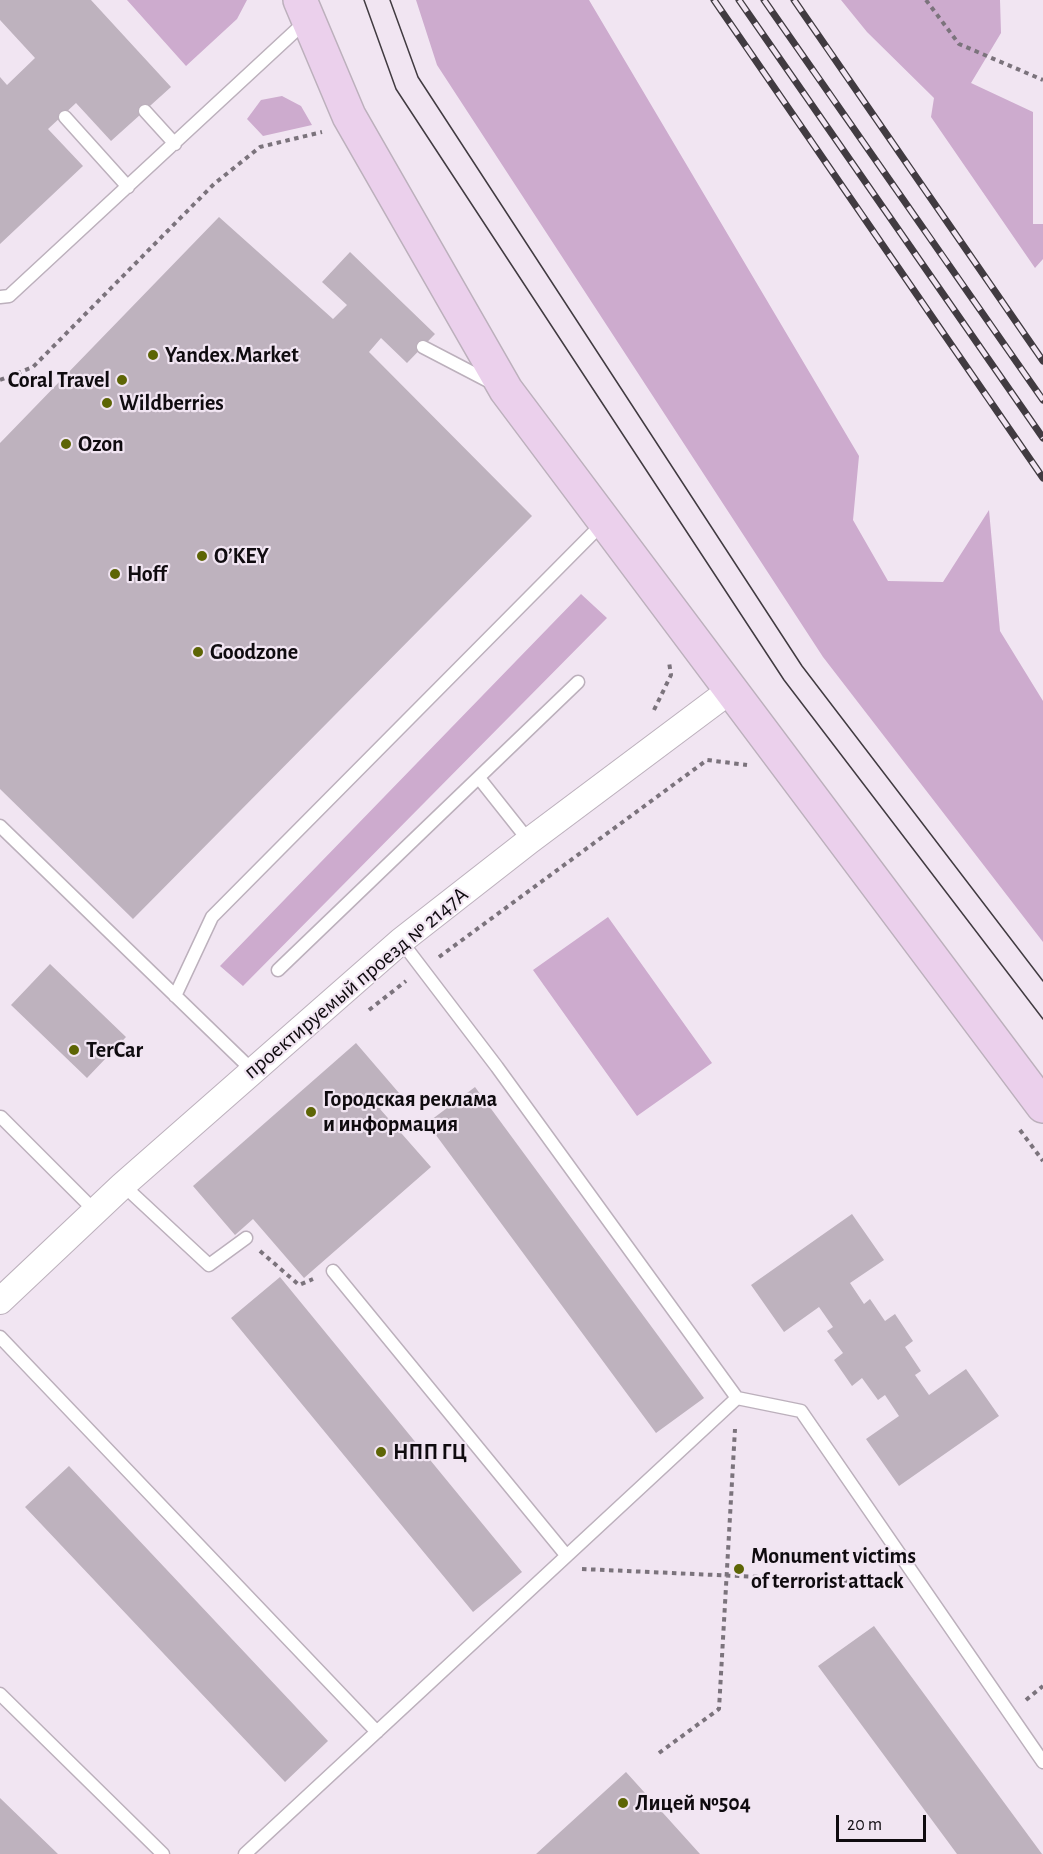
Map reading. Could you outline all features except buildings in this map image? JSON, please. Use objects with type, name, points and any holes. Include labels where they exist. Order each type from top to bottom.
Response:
[{"type":"main road","points":[[303,10],[349,116],[506,390],[1043,1106]]},
{"type":"street","name":"проектируемый проезд № 2147А","points":[[0,1302],[123,1185],[401,941],[529,841],[732,689]]},
{"type":"lane","points":[[0,297],[9,296],[175,144],[303,10]]},
{"type":"lane","points":[[145,111],[175,144]]},
{"type":"lane","points":[[64,117],[128,187]]},
{"type":"lane","points":[[423,347],[506,390]]},
{"type":"lane","points":[[175,996],[212,917],[604,522]]},
{"type":"lane","points":[[278,970],[578,682]]},
{"type":"lane","points":[[478,778],[529,841]]},
{"type":"lane","points":[[0,826],[252,1070]]},
{"type":"lane","points":[[401,941],[497,1067],[737,1398],[801,1411],[1043,1762]]},
{"type":"lane","points":[[1,1117],[95,1211]]},
{"type":"lane","points":[[123,1185],[209,1266],[246,1238]]},
{"type":"lane","points":[[333,1270],[566,1555]]},
{"type":"lane","points":[[0,1337],[377,1732]]},
{"type":"lane","points":[[245,1854],[737,1398]]},
{"type":"lane","points":[[0,1694],[163,1854]]},
{"type":"path","points":[[926,0],[959,44],[1043,80]]},
{"type":"path","points":[[0,380],[33,367],[213,183],[260,147],[320,133],[349,116]]},
{"type":"path","points":[[365,1012],[707,760],[753,766]]},
{"type":"path","points":[[1015,1122],[1043,1161]]},
{"type":"path","points":[[246,1238],[299,1285],[333,1270]]},
{"type":"path","points":[[659,1754],[719,1709],[737,1398]]},
{"type":"path","points":[[566,1555],[584,1570],[920,1584]]},
{"type":"shaded area","points":[[127,0],[247,0],[237,19],[186,66]]},
{"type":"shaded area","points":[[416,0],[589,0],[859,456],[853,520],[888,581],[943,582],[989,510],[1000,631],[1043,701],[1043,942],[823,657],[437,65]]},
{"type":"shaded area","points":[[841,0],[1000,0],[1001,33],[971,83],[1033,112],[1033,224],[1043,224],[1043,259],[1035,268],[931,117],[934,98],[867,32]]},
{"type":"shaded area","points":[[282,96],[301,106],[312,125],[263,136],[247,119],[261,100]]},
{"type":"shaded area","points":[[581,594],[607,618],[243,986],[220,966]]},
{"type":"shaded area","points":[[608,917],[712,1063],[637,1116],[533,970]]},
{"type":"tram line","points":[[364,0],[396,89],[784,680],[1043,1019]]},
{"type":"tram line","points":[[390,0],[418,77],[802,666],[1043,981]]},
{"type":"railway","points":[[714,0],[1043,478]]},
{"type":"railway","points":[[739,0],[1043,438]]},
{"type":"railway","points":[[764,0],[1043,400]]},
{"type":"railway","points":[[794,0],[1043,361]]},
{"type":"place","name":"Yandex.Market","points":[[153,355]]},
{"type":"place","name":"Coral Travel","points":[[122,380]]},
{"type":"place","name":"Wildberries","points":[[107,403]]},
{"type":"place","name":"Ozon","points":[[66,444]]},
{"type":"place","name":"O’KEY","points":[[202,556]]},
{"type":"place","name":"Hoff","points":[[115,574]]},
{"type":"place","name":"Goodzone","points":[[198,652]]},
{"type":"place","name":"TerCar","points":[[74,1050]]},
{"type":"place","name":"Городская реклама и информация","points":[[311,1112]]},
{"type":"place","name":"НПП ГЦ","points":[[381,1452]]},
{"type":"place","name":"Monument victims of terrorist attack","points":[[739,1569]]},
{"type":"place","name":"Лицей №504","points":[[623,1803]]}]
